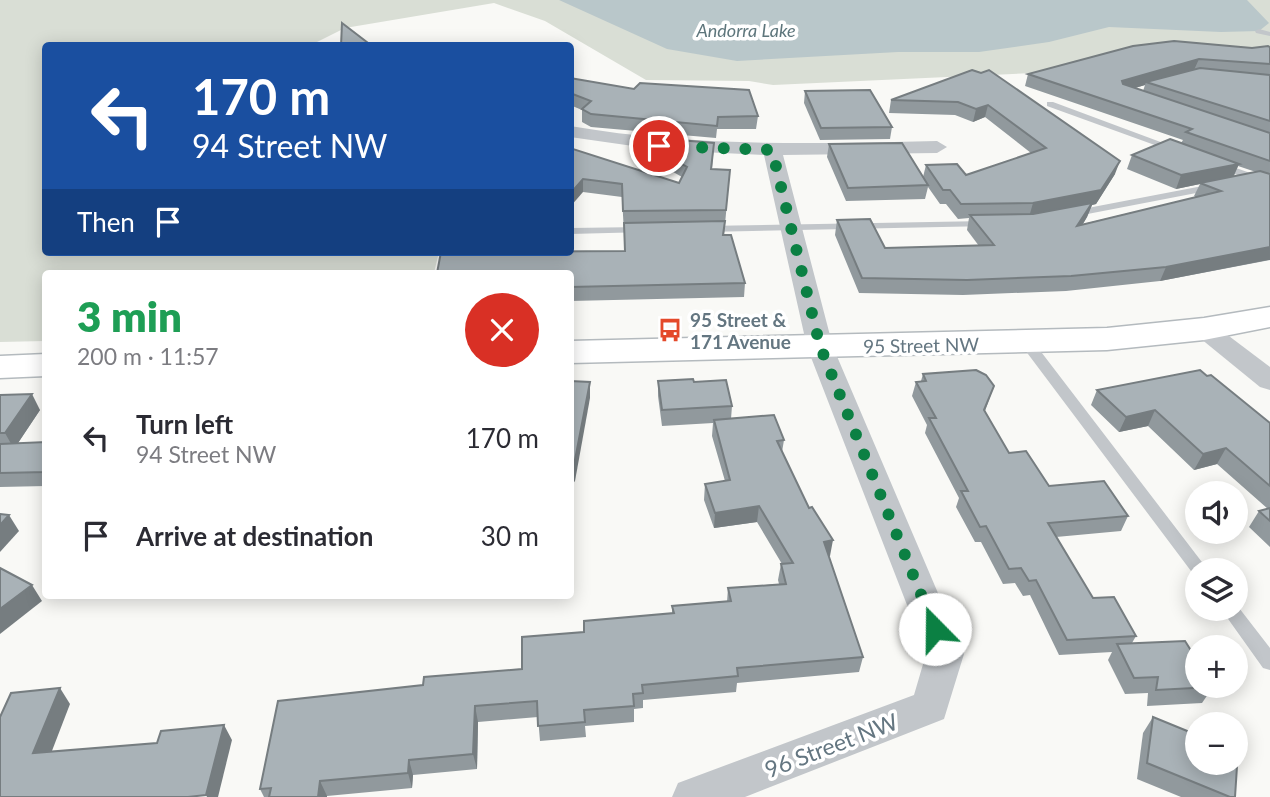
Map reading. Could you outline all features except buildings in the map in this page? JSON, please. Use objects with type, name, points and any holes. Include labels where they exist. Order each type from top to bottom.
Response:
[{"type":"street","points":[[574,132],[659,146],[772,150],[937,147]]},
{"type":"street","points":[[772,150],[820,346]]},
{"type":"street","name":"95 Street NW","points":[[574,352],[1107,340],[1204,329],[1270,317]]},
{"type":"street","points":[[1204,329],[1270,381]]},
{"type":"street","name":"96 Street NW","points":[[693,797],[930,707],[945,654],[820,346]]},
{"type":"street","points":[[0,367],[42,365]]},
{"type":"lane","points":[[1259,31],[1270,34]]},
{"type":"lane","points":[[1050,104],[1192,155]]},
{"type":"lane","points":[[1205,160],[1270,184]]},
{"type":"lane","points":[[1055,218],[1256,178]]},
{"type":"lane","points":[[693,229],[1002,223]]},
{"type":"lane","points":[[574,230],[652,230]]},
{"type":"lane","points":[[1027,343],[1191,558]]},
{"type":"lane","points":[[1239,621],[1270,662]]},
{"type":"shaded area","points":[[0,0],[1270,0],[1270,56],[1150,47],[1032,73],[773,85],[749,81],[646,80],[545,21],[494,3],[345,28],[317,42],[42,42],[42,256],[438,256],[435,270],[42,270],[42,341],[0,342]]},
{"type":"water","name":"Andorra Lake","points":[[559,0],[1247,0],[1269,23],[1259,31],[1221,32],[1109,27],[1049,42],[979,52],[898,52],[737,61],[667,49]]},
{"type":"place","name":"95 Street & 171 Avenue","points":[[670,330]]},
{"type":"route","points":[[659,146],[772,150],[820,346],[935,629]]}]
